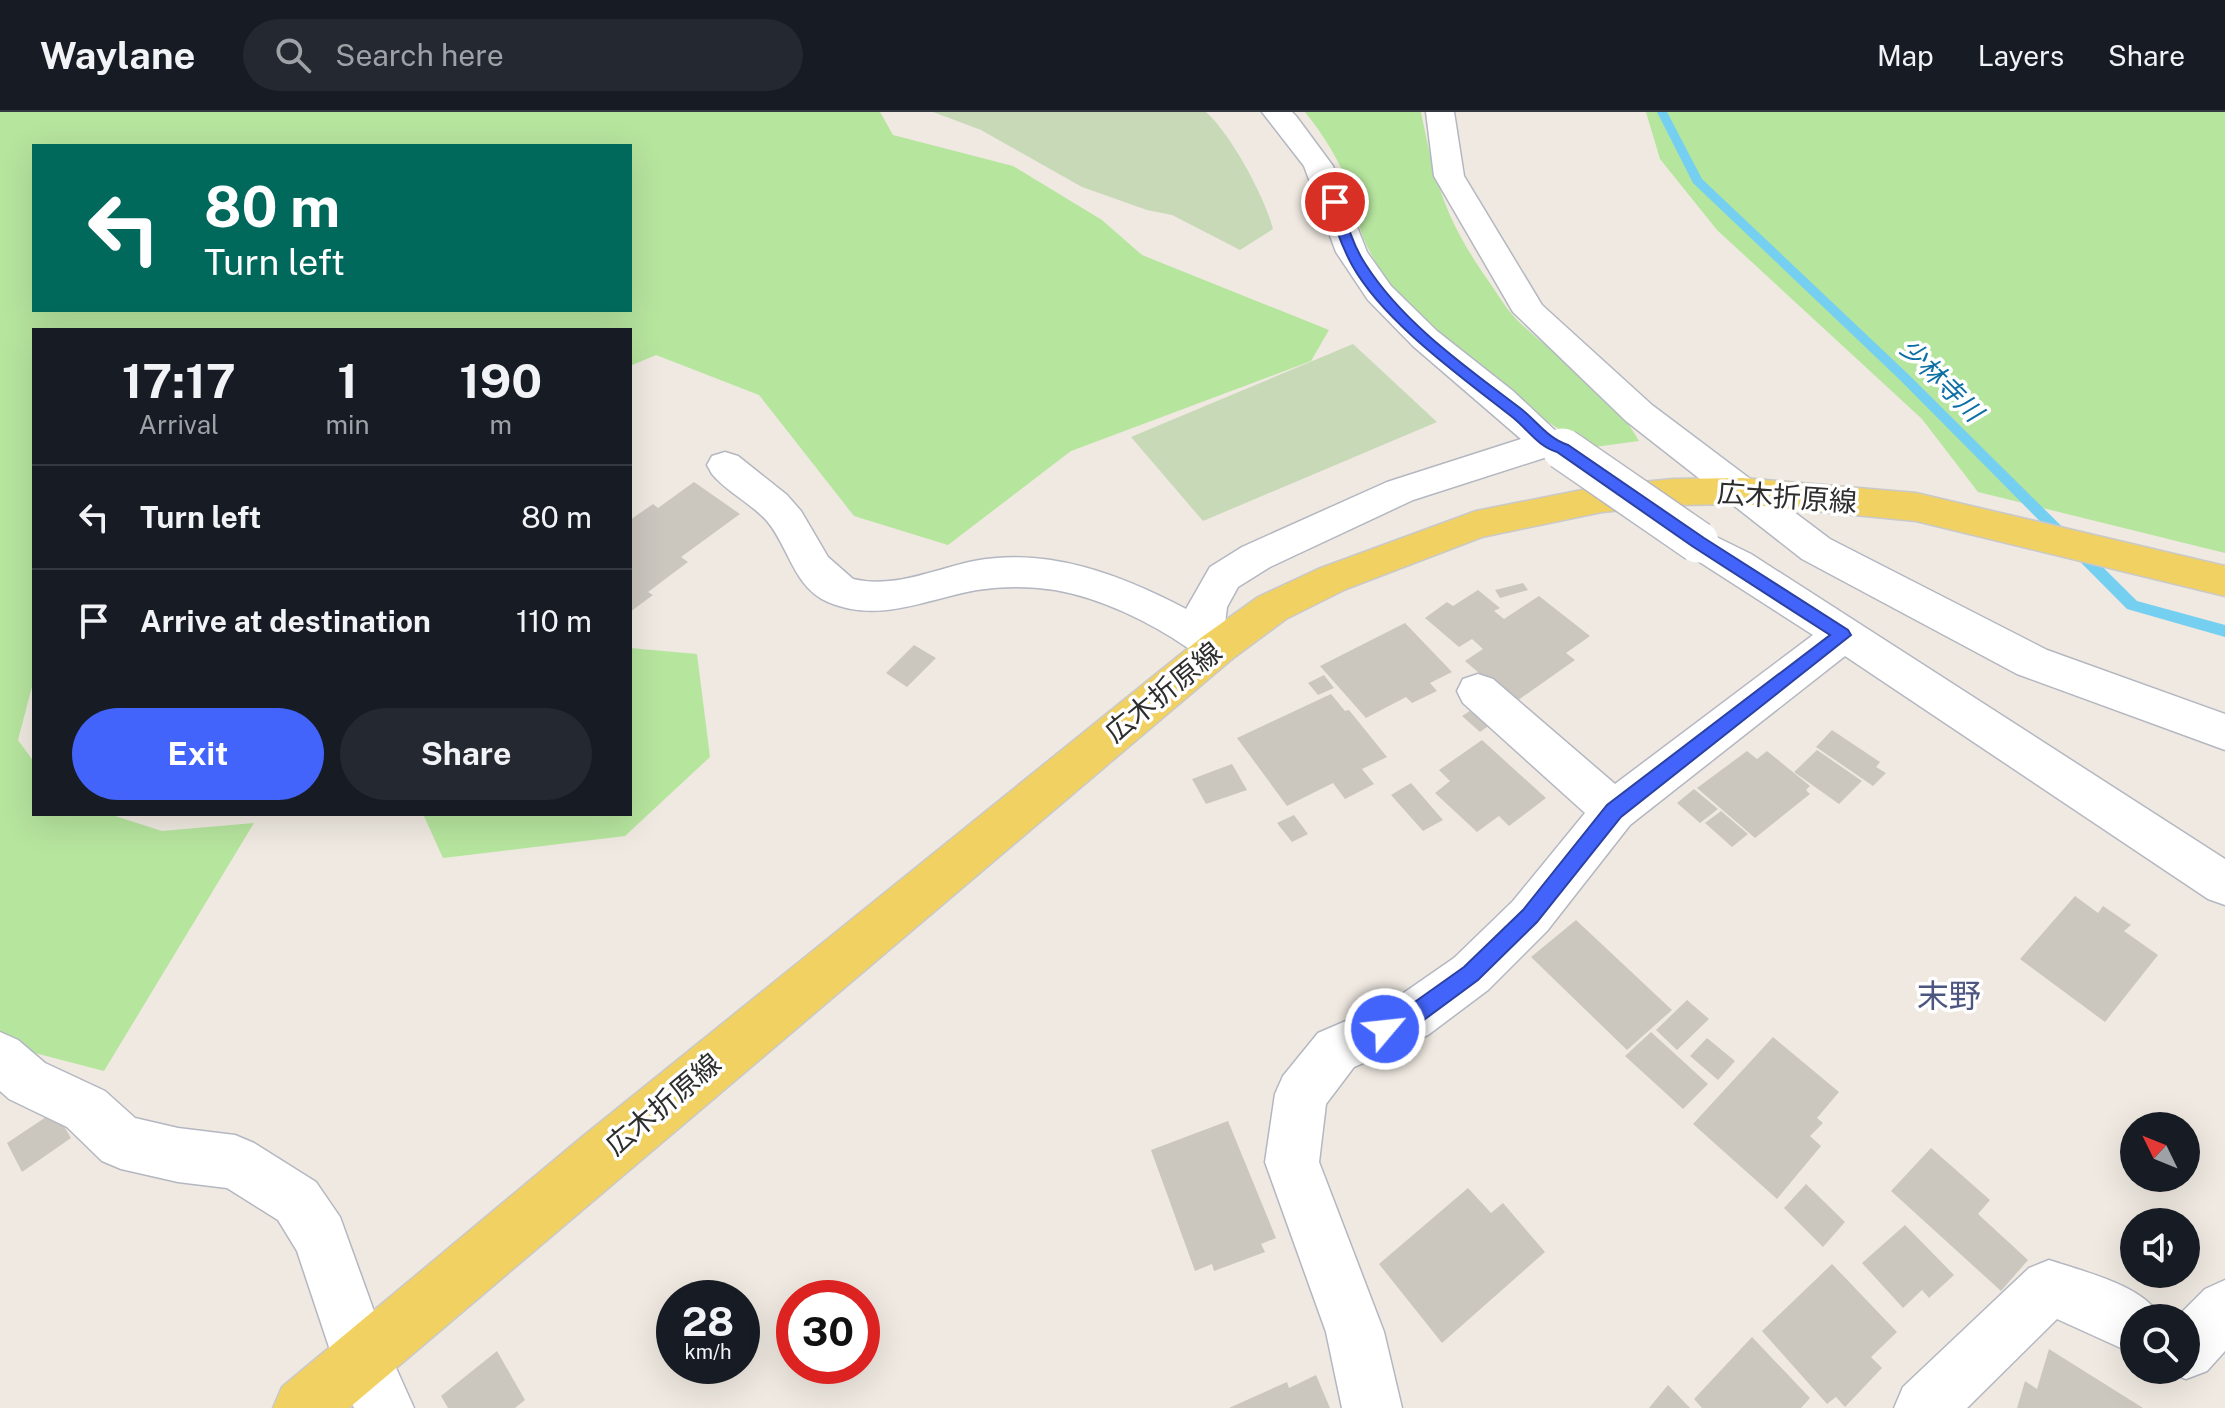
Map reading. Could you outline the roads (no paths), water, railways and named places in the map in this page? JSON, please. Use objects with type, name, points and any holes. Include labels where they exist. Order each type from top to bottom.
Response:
[{"type":"main road","name":"広木折原線","points":[[303,1408],[373,1384],[601,1156],[1210,642],[1332,579],[1476,525],[1602,499],[1673,492],[1743,491],[1916,507],[2225,581]]},
{"type":"street","points":[[1276,112],[1307,146],[1335,202],[1343,231],[1359,266],[1391,306],[1453,364],[1555,446],[2225,884]]},
{"type":"street","points":[[1440,112],[1449,176],[1530,312],[1639,413],[1816,549],[2032,662],[2225,732]]},
{"type":"street","points":[[1210,642],[1207,606],[1224,577],[1256,557],[1400,491],[1555,446]]},
{"type":"street","points":[[725,465],[736,479],[762,493],[783,514],[817,572],[841,592],[889,597],[980,575],[1037,570],[1093,582],[1155,610],[1210,642]]},
{"type":"street","points":[[1372,1408],[1355,1332],[1292,1162],[1301,1094],[1336,1050],[1410,1018],[1471,974],[1530,916],[1614,811],[1842,635]]},
{"type":"street","points":[[1478,691],[1614,811]]},
{"type":"street","points":[[0,1057],[27,1081],[86,1109],[121,1142],[178,1155],[235,1162],[297,1201],[320,1237],[373,1384]]},
{"type":"street","points":[[1924,1408],[2049,1288],[2100,1306],[2120,1317]]},
{"type":"street","points":[[2200,1335],[2225,1309]]},
{"type":"waterway","name":"少林寺川","points":[[1662,112],[1697,181],[1904,377],[2132,605],[2225,631]]},
{"type":"district","name":"末野","points":[[1949,996]]}]
